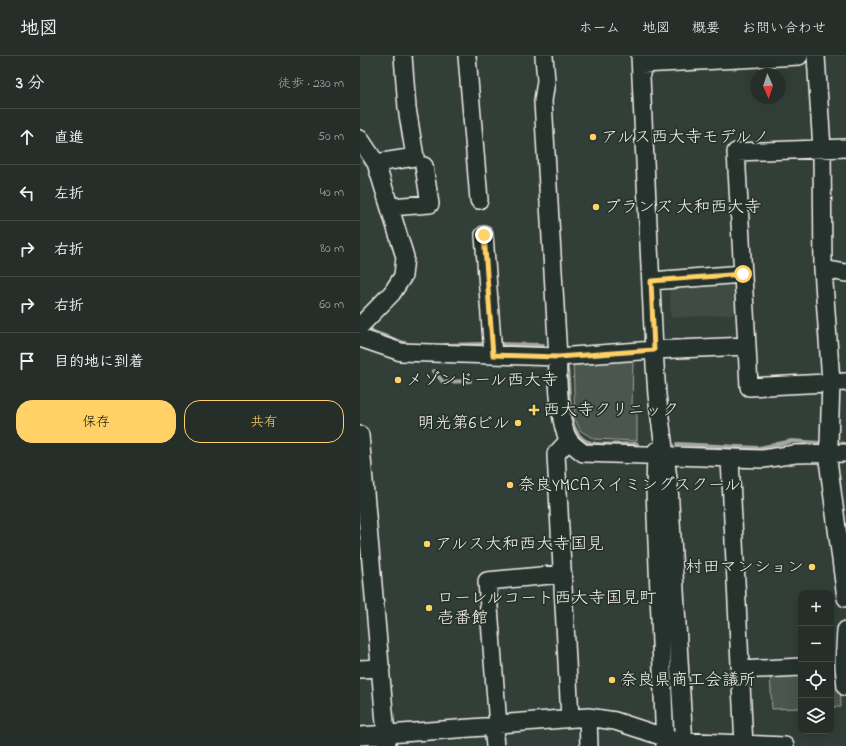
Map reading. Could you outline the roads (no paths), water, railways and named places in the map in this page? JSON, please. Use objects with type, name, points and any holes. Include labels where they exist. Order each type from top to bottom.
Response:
[{"type":"street","points":[[376,163],[415,157],[407,108],[403,56]]},
{"type":"street","points":[[467,56],[479,200]]},
{"type":"street","points":[[544,56],[546,81],[542,101],[558,357],[557,369],[562,419],[569,440],[583,453],[726,457],[730,459],[763,460],[795,454],[828,452],[846,453]]},
{"type":"street","points":[[665,742],[655,490],[660,455],[641,60],[799,56]]},
{"type":"street","points":[[816,56],[822,149],[823,269],[838,382],[828,452],[846,598]]},
{"type":"street","points":[[360,139],[376,163],[405,257],[403,276],[392,293],[360,326]]},
{"type":"street","points":[[838,382],[749,387],[736,152],[846,148]]},
{"type":"street","points":[[390,207],[430,204],[424,166]]},
{"type":"street","points":[[484,235],[493,355]]},
{"type":"street","points":[[823,269],[846,273]]},
{"type":"street","points":[[651,281],[743,274]]},
{"type":"street","points":[[360,338],[401,352],[558,357],[654,350],[747,346]]},
{"type":"street","points":[[360,435],[387,740]]},
{"type":"street","points":[[569,440],[556,454],[570,718]]},
{"type":"street","points":[[660,455],[669,486],[684,743]]},
{"type":"street","points":[[730,459],[744,745]]},
{"type":"street","points":[[495,746],[494,736],[498,725],[488,581],[562,574]]},
{"type":"street","points":[[846,630],[838,665],[846,687]]},
{"type":"street","points":[[741,670],[798,667]]},
{"type":"street","points":[[360,669],[381,668]]},
{"type":"street","points":[[588,717],[589,746]]},
{"type":"street","points":[[360,736],[387,740],[498,725],[588,717],[615,721],[665,742],[676,740],[684,743],[785,746]]},
{"type":"waterway","points":[[367,325],[373,332],[412,346]]},
{"type":"waterway","points":[[445,345],[483,344]]},
{"type":"waterway","points":[[495,344],[543,345]]},
{"type":"waterway","points":[[566,363],[572,420],[576,430],[582,438],[596,444],[637,444]]},
{"type":"waterway","points":[[434,371],[443,382],[470,381]]},
{"type":"waterway","points":[[677,444],[759,448],[792,441],[820,443]]},
{"type":"waterway","points":[[837,443],[846,444]]},
{"type":"place","name":"アルス西大寺モデルノ","points":[[593,137]]},
{"type":"place","name":"ブランズ 大和西大寺","points":[[596,207]]},
{"type":"place","name":"メゾンドール西大寺","points":[[398,380]]},
{"type":"place","name":"西大寺クリニック","points":[[534,410]]},
{"type":"place","name":"明光第6ビル","points":[[518,423]]},
{"type":"place","name":"奈良YMCAスイミングスクール","points":[[510,485]]},
{"type":"place","name":"アルス大和西大寺国見","points":[[427,544]]},
{"type":"place","name":"村田マンション","points":[[812,567]]},
{"type":"place","name":"ローレルコート西大寺国見町 壱番館","points":[[429,608]]},
{"type":"place","name":"奈良県商工会議所","points":[[612,680]]}]
